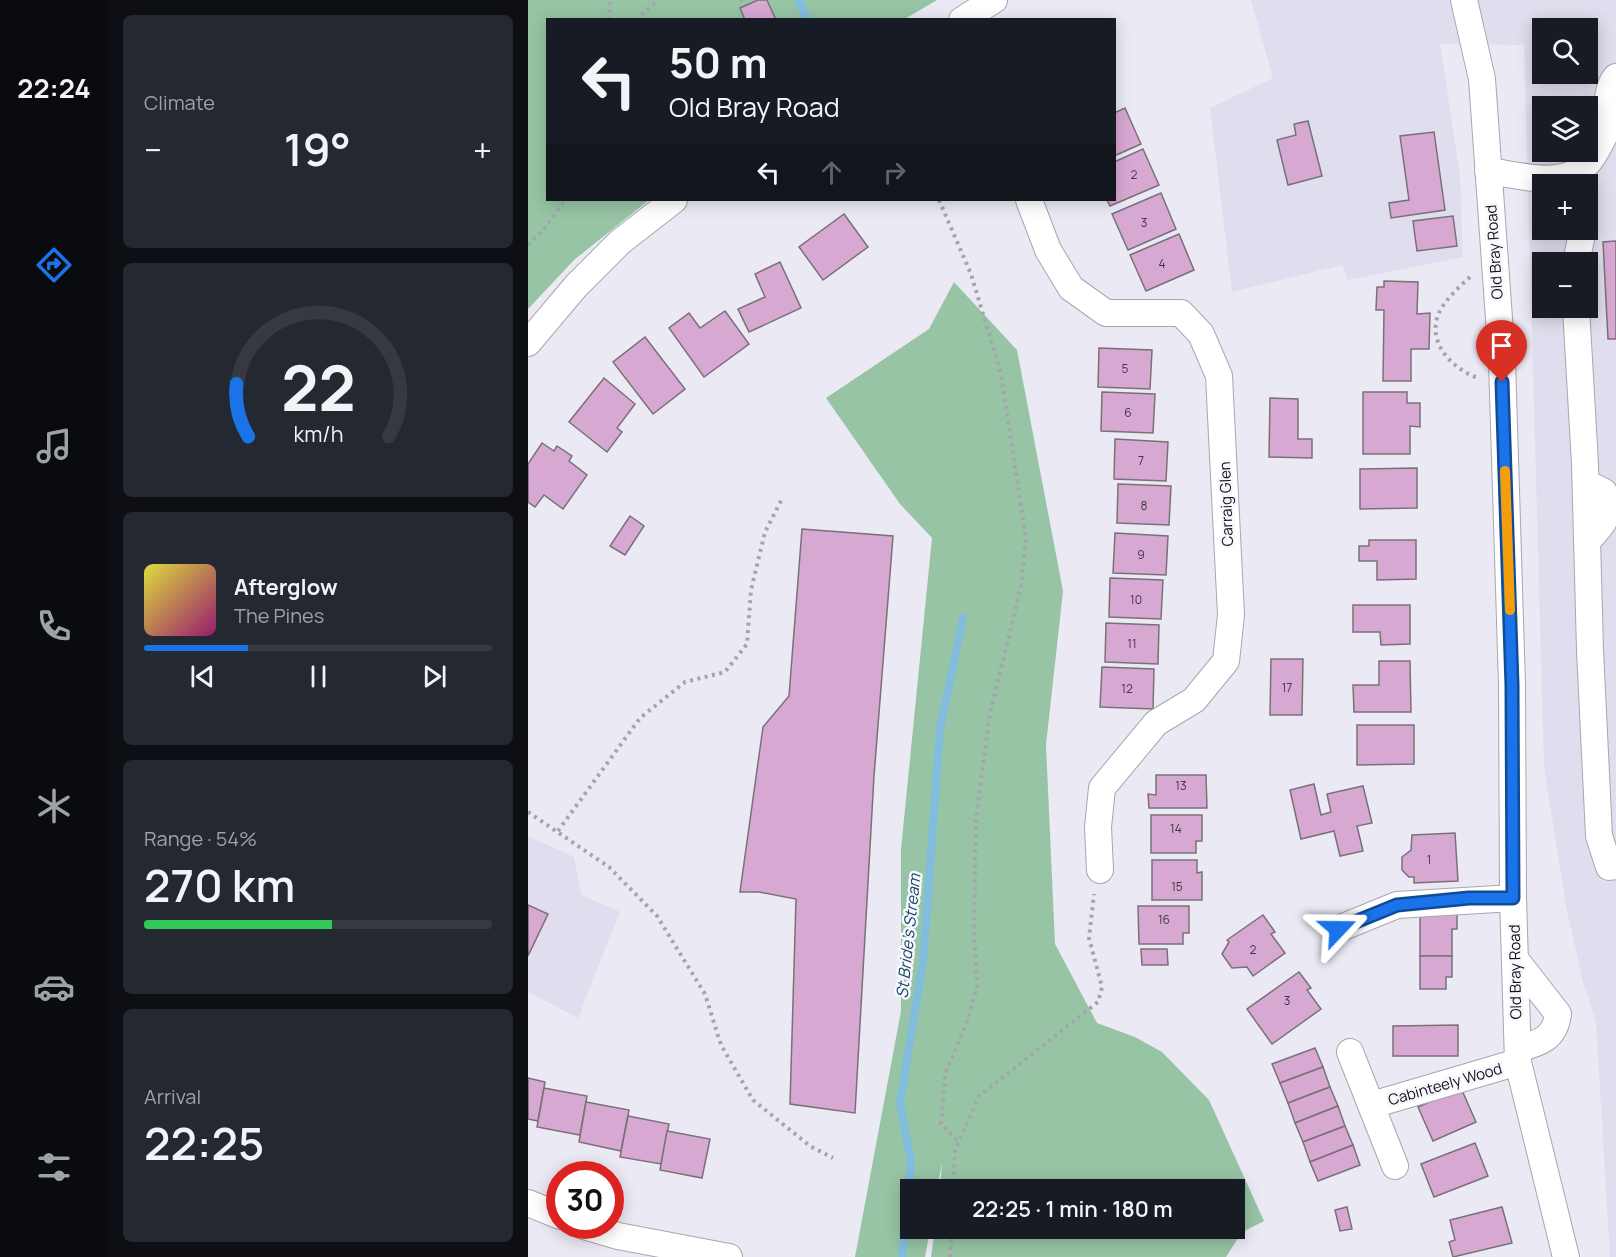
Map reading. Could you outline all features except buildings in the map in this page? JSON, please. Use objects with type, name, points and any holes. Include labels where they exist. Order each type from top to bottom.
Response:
[{"type":"street","points":[[965,18],[994,0]]},
{"type":"street","name":"Old Bray Road","points":[[1464,0],[1482,79],[1502,382],[1512,685],[1513,898],[1518,1056],[1566,1257]]},
{"type":"street","points":[[1581,174],[1606,132],[1606,110],[1612,81],[1616,76]]},
{"type":"street","points":[[1488,171],[1532,176]]},
{"type":"street","points":[[528,343],[576,286],[612,250],[674,201]]},
{"type":"street","name":"Carraig Glen","points":[[1029,201],[1048,250],[1071,288],[1106,313],[1181,313],[1201,334],[1219,376],[1231,615],[1226,661],[1194,700],[1156,723],[1102,788],[1098,827],[1100,870]]},
{"type":"street","points":[[1577,318],[1586,483],[1599,836],[1609,867],[1616,866]]},
{"type":"street","points":[[1338,929],[1397,905],[1469,898],[1513,898]]},
{"type":"street","name":"Cabinteely Wood","points":[[1372,1105],[1518,1056],[1550,1035],[1556,1026],[1558,1014],[1516,960]]},
{"type":"street","name":"Cabinteely Wood","points":[[1350,1052],[1395,1166]]},
{"type":"street","points":[[528,1203],[546,1210]]},
{"type":"street","points":[[616,1246],[729,1257]]},
{"type":"path","points":[[609,18],[610,0]]},
{"type":"path","points":[[638,18],[658,0]]},
{"type":"path","points":[[528,245],[544,229],[564,201]]},
{"type":"path","points":[[939,201],[971,273],[1001,374],[1026,539],[1021,588],[990,713],[976,818],[974,931],[977,985],[969,1017],[945,1074],[941,1124],[958,1142]]},
{"type":"path","points":[[1495,268],[1478,272],[1458,288],[1439,312],[1436,338],[1448,359],[1460,369],[1480,379],[1502,382]]},
{"type":"path","points":[[558,831],[640,718],[685,682],[725,672],[747,644],[751,590],[765,532],[783,497]]},
{"type":"path","points":[[528,812],[609,867],[657,916],[705,994],[721,1045],[753,1100],[810,1146],[833,1158]]},
{"type":"path","points":[[954,1179],[955,1150],[971,1109],[984,1091],[1098,1002],[1102,987],[1089,938],[1090,909],[1100,870]]},
{"type":"path","points":[[950,1257],[951,1239]]},
{"type":"shaded area","points":[[1251,0],[1616,0],[1616,1257],[1610,1257],[1596,1021],[1583,982],[1566,906],[1544,767],[1524,45],[1440,44],[1460,176],[1463,257],[1348,280],[1342,265],[1232,292],[1210,108],[1273,78]]},
{"type":"shaded area","points":[[528,836],[574,857],[581,895],[620,912],[578,1018],[528,992]]},
{"type":"green space","points":[[528,0],[937,0],[906,18],[546,18],[546,201],[648,201],[574,260],[528,309]]},
{"type":"green space","points":[[954,282],[1017,350],[1063,591],[1046,745],[1055,944],[1097,1023],[1135,1037],[1162,1052],[1209,1100],[1245,1179],[941,1179],[942,1163],[939,1179],[900,1179],[900,1239],[928,1239],[925,1257],[855,1257],[901,1011],[901,849],[932,538],[900,504],[826,398],[929,329]]},
{"type":"green space","points":[[1245,1179],[1264,1221],[1245,1230]]},
{"type":"green space","points":[[934,1239],[1238,1239],[1226,1257],[931,1257]]},
{"type":"waterway","name":"St Bride's Stream","points":[[799,0],[806,18]]},
{"type":"waterway","name":"St Bride's Stream","points":[[902,1257],[911,1162],[900,1103],[923,962],[940,729],[963,618]]},
{"type":"slow traffic","points":[[1505,471],[1510,610]]},
{"type":"route","points":[[1338,929],[1397,905],[1469,898],[1513,898],[1512,685],[1502,382]]}]
